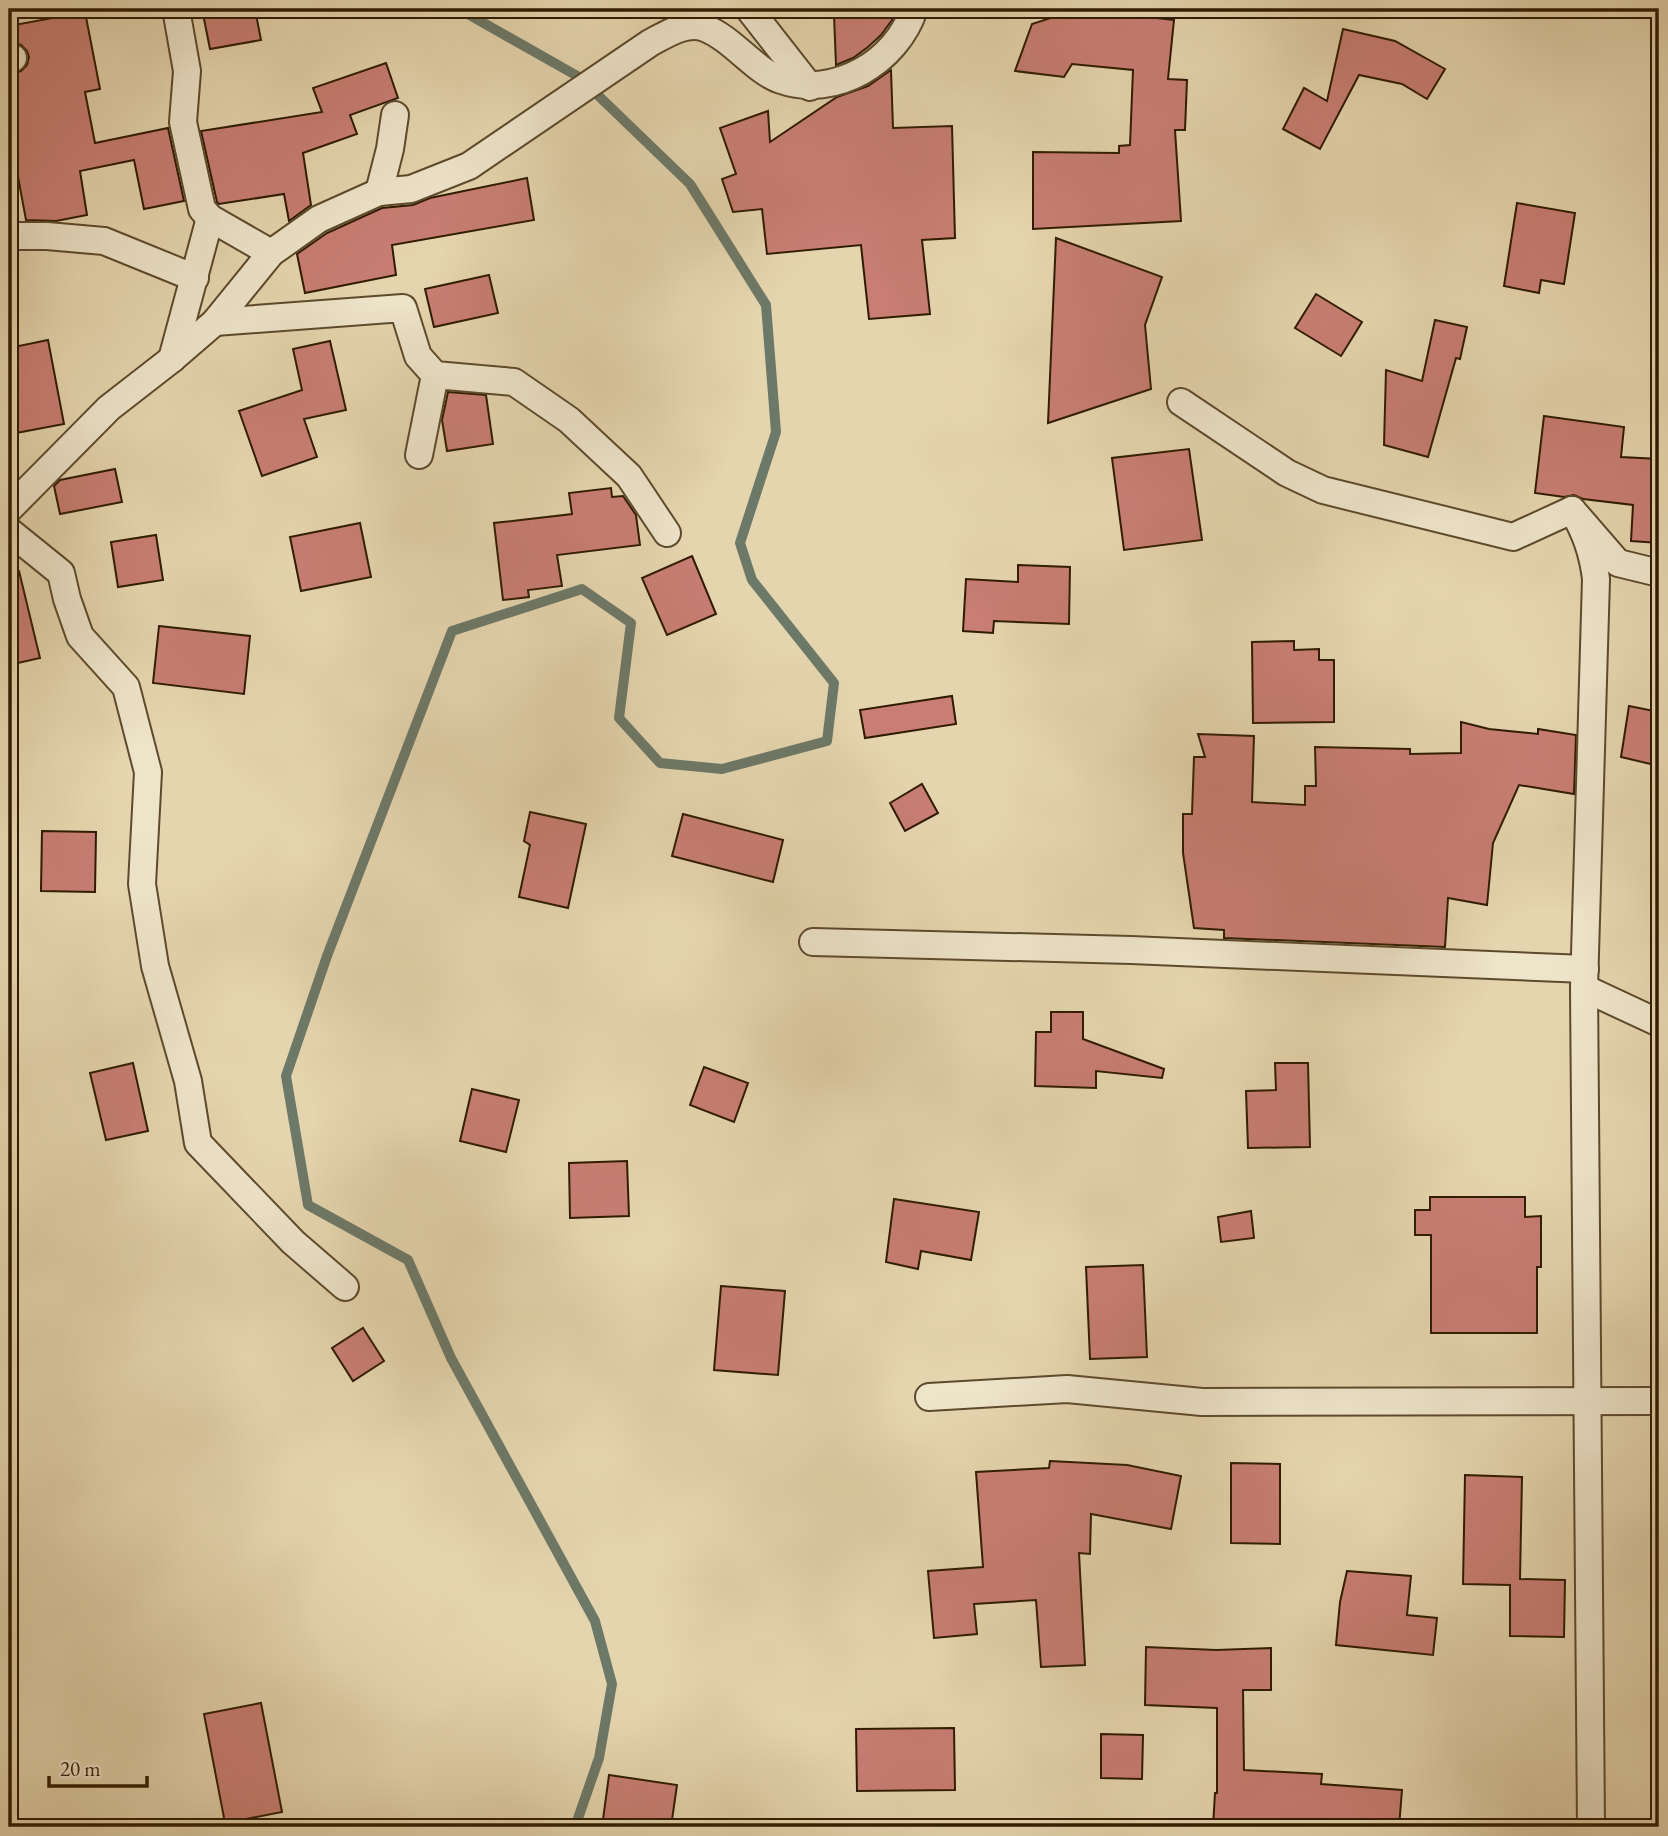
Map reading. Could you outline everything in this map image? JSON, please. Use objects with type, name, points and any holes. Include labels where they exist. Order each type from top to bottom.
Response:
[{"type":"street","points":[[176,9],[187,71],[183,122],[202,209],[210,218],[271,253]]},
{"type":"street","points":[[749,9],[810,87]]},
{"type":"street","points":[[9,509],[109,408],[173,359],[215,322],[271,253],[319,219],[379,192],[411,189],[469,166],[650,43],[681,27],[704,27],[725,39],[779,80],[810,87],[839,81],[873,65],[893,44],[914,9]]},
{"type":"street","points":[[379,192],[395,115]]},
{"type":"street","points":[[173,359],[210,218]]},
{"type":"street","points":[[9,236],[104,241],[195,278]]},
{"type":"street","points":[[215,322],[403,308],[418,356],[435,375],[514,382],[569,419],[629,476],[667,533]]},
{"type":"street","points":[[419,455],[435,375]]},
{"type":"street","points":[[1181,402],[1287,473],[1323,490],[1513,537],[1572,510]]},
{"type":"street","points":[[1572,510],[1618,563],[1659,573]]},
{"type":"street","points":[[1572,510],[1587,536],[1594,556],[1596,579],[1585,978],[1591,1827]]},
{"type":"street","points":[[9,531],[61,573],[66,599],[80,636],[126,687],[148,772],[142,884],[155,966],[188,1081],[198,1143],[293,1242],[345,1287]]},
{"type":"street","points":[[813,942],[1131,950],[1585,978],[1659,1023]]},
{"type":"street","points":[[929,1397],[1067,1389],[1202,1402],[1659,1401]]},
{"type":"building","points":[[202,9],[255,9],[261,40],[210,49]]},
{"type":"building","points":[[1078,9],[1174,20],[1168,79],[1187,80],[1185,130],[1175,130],[1181,221],[1033,229],[1033,152],[1119,153],[1119,146],[1130,145],[1133,70],[1072,64],[1064,77],[1015,71],[1032,24]]},
{"type":"building","points":[[85,12],[100,89],[85,92],[95,143],[168,128],[184,201],[144,209],[134,160],[80,171],[87,215],[56,221],[26,220],[9,128],[9,74],[21,71],[27,65],[29,57],[21,45],[9,42],[9,26]]},
{"type":"building","points":[[893,14],[892,20],[881,35],[868,47],[853,58],[836,65],[834,15]]},
{"type":"building","points":[[1343,29],[1395,41],[1445,69],[1427,99],[1402,84],[1359,75],[1320,149],[1283,129],[1304,88],[1327,101]]},
{"type":"building","points":[[386,63],[398,98],[350,115],[357,134],[303,153],[311,205],[289,221],[284,194],[219,204],[217,202],[201,131],[322,112],[313,88]]},
{"type":"building","points":[[891,70],[893,128],[952,126],[955,238],[922,240],[930,314],[869,319],[861,245],[767,254],[762,209],[733,212],[722,179],[736,174],[720,128],[768,111],[770,142],[837,97],[868,86]]},
{"type":"building","points":[[527,178],[534,220],[392,245],[396,275],[305,293],[297,254],[327,233],[382,208],[413,205],[430,198]]},
{"type":"building","points":[[1517,203],[1575,213],[1564,284],[1541,280],[1539,293],[1504,286]]},
{"type":"building","points":[[1056,238],[1162,277],[1145,325],[1151,389],[1048,423]]},
{"type":"building","points":[[489,275],[498,313],[434,327],[425,289]]},
{"type":"building","points":[[1316,294],[1362,322],[1341,356],[1295,328]]},
{"type":"building","points":[[1435,320],[1467,327],[1460,359],[1456,358],[1428,457],[1384,445],[1386,370],[1422,381]]},
{"type":"building","points":[[48,340],[64,424],[16,433],[9,393],[9,348]]},
{"type":"building","points":[[330,341],[346,410],[304,419],[317,457],[262,476],[239,411],[302,390],[293,349]]},
{"type":"building","points":[[448,392],[486,395],[493,444],[447,451],[442,420]]},
{"type":"building","points":[[1544,416],[1624,427],[1621,457],[1659,459],[1659,543],[1631,541],[1633,505],[1583,499],[1574,495],[1564,497],[1535,493]]},
{"type":"building","points":[[1189,449],[1202,540],[1124,550],[1112,458]]},
{"type":"building","points":[[115,469],[122,502],[60,514],[54,486],[60,480]]},
{"type":"building","points":[[611,488],[612,497],[623,496],[636,515],[640,545],[557,555],[562,586],[528,590],[529,597],[503,600],[494,523],[572,514],[569,493]]},
{"type":"building","points":[[360,523],[371,577],[301,591],[290,537]]},
{"type":"building","points":[[156,535],[163,580],[118,587],[111,542]]},
{"type":"building","points":[[692,556],[716,614],[667,635],[642,578]]},
{"type":"building","points":[[1018,565],[1070,567],[1069,624],[994,621],[993,633],[963,631],[966,579],[1018,582]]},
{"type":"building","points":[[19,571],[40,658],[9,665],[9,572]]},
{"type":"building","points":[[159,626],[250,636],[244,694],[153,683]]},
{"type":"building","points":[[1294,641],[1294,650],[1319,649],[1319,660],[1334,660],[1334,722],[1253,723],[1252,642]]},
{"type":"building","points":[[952,696],[956,724],[865,738],[860,710]]},
{"type":"building","points":[[1629,706],[1659,712],[1659,766],[1621,757]]},
{"type":"building","points":[[1461,722],[1489,729],[1538,734],[1538,729],[1576,735],[1574,794],[1519,785],[1493,843],[1487,905],[1448,898],[1445,947],[1224,938],[1224,930],[1194,928],[1183,853],[1183,814],[1192,814],[1194,757],[1205,757],[1198,734],[1254,736],[1252,802],[1305,805],[1305,786],[1316,786],[1315,747],[1410,749],[1410,754],[1461,753]]},
{"type":"building","points":[[922,784],[938,813],[905,831],[890,803]]},
{"type":"building","points":[[530,812],[586,824],[568,908],[519,897],[530,845],[524,841]]},
{"type":"building","points":[[683,814],[783,840],[773,882],[672,856]]},
{"type":"building","points":[[42,831],[96,832],[95,892],[41,891]]},
{"type":"building","points":[[1051,1012],[1083,1012],[1083,1039],[1164,1069],[1162,1078],[1096,1071],[1096,1088],[1035,1086],[1036,1032],[1051,1032]]},
{"type":"building","points":[[133,1063],[148,1131],[106,1140],[90,1073]]},
{"type":"building","points":[[1275,1063],[1308,1063],[1310,1147],[1248,1148],[1246,1091],[1276,1090]]},
{"type":"building","points":[[704,1067],[748,1083],[734,1122],[690,1105]]},
{"type":"building","points":[[472,1089],[519,1100],[506,1152],[460,1141]]},
{"type":"building","points":[[627,1161],[629,1216],[570,1218],[569,1163]]},
{"type":"building","points":[[1430,1197],[1525,1197],[1525,1217],[1541,1216],[1541,1267],[1537,1267],[1537,1333],[1431,1333],[1431,1235],[1415,1235],[1415,1210],[1430,1210]]},
{"type":"building","points":[[894,1199],[979,1212],[971,1260],[921,1251],[918,1269],[886,1262]]},
{"type":"building","points":[[1251,1211],[1254,1238],[1221,1242],[1218,1217]]},
{"type":"building","points":[[1143,1265],[1147,1357],[1090,1359],[1086,1267]]},
{"type":"building","points":[[721,1286],[785,1291],[778,1375],[714,1370]]},
{"type":"building","points":[[363,1328],[384,1361],[353,1381],[332,1348]]},
{"type":"building","points":[[1050,1461],[1127,1465],[1181,1476],[1171,1529],[1091,1514],[1090,1554],[1079,1553],[1085,1665],[1041,1667],[1036,1600],[974,1604],[977,1634],[934,1638],[928,1571],[983,1567],[976,1472],[1049,1468]]},
{"type":"building","points":[[1231,1463],[1280,1464],[1280,1544],[1231,1543]]},
{"type":"building","points":[[1465,1475],[1522,1477],[1520,1579],[1565,1580],[1564,1637],[1510,1636],[1510,1585],[1463,1584]]},
{"type":"building","points":[[1347,1571],[1411,1576],[1407,1615],[1437,1618],[1433,1655],[1336,1645],[1340,1602]]},
{"type":"building","points":[[1146,1647],[1216,1650],[1271,1648],[1271,1690],[1243,1690],[1244,1770],[1322,1774],[1321,1784],[1402,1790],[1399,1827],[1213,1827],[1217,1793],[1217,1708],[1145,1705]]},
{"type":"building","points":[[261,1703],[282,1812],[225,1823],[204,1714]]},
{"type":"building","points":[[954,1728],[955,1790],[857,1791],[856,1729]]},
{"type":"building","points":[[1101,1734],[1143,1735],[1142,1779],[1101,1778]]},
{"type":"building","points":[[609,1775],[677,1785],[671,1827],[602,1827]]},
{"type":"waterway","points":[[459,9],[579,77],[690,184],[766,305],[776,432],[740,543],[752,580],[834,683],[827,741],[722,769],[660,763],[619,718],[631,623],[582,589],[452,631],[327,956],[286,1076],[308,1205],[408,1260],[451,1358],[595,1621],[612,1684],[599,1758],[575,1827]]}]
